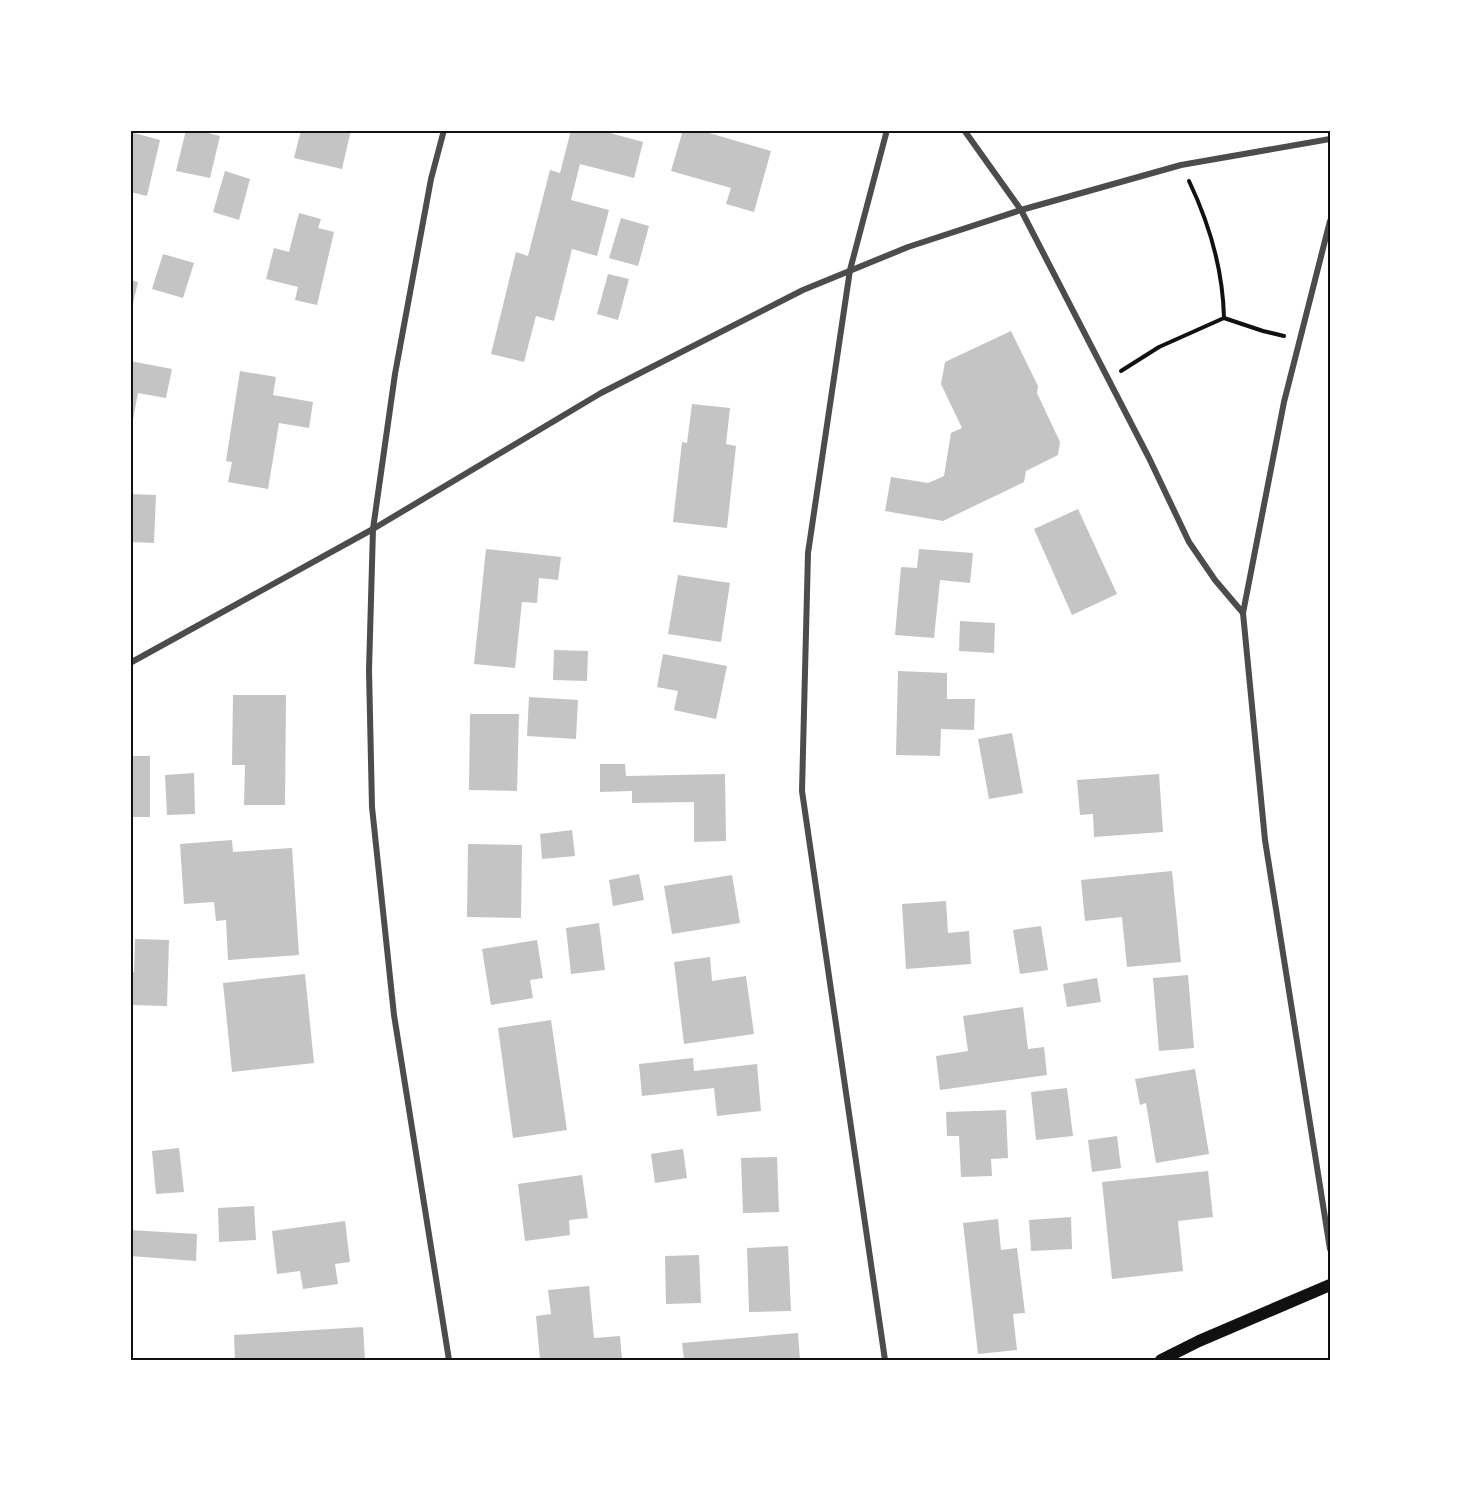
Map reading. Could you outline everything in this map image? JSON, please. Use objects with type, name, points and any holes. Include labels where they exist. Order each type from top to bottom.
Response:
[{"type":"main road","points":[[1161,1360],[1199,1341],[1330,1285]]},
{"type":"street","points":[[444,130],[431,179],[395,374],[373,529],[369,670],[372,807],[394,1015],[449,1360]]},
{"type":"street","points":[[885,1360],[802,791],[808,553],[850,270],[887,130]]},
{"type":"street","points":[[964,130],[1022,210],[1149,458],[1189,542],[1215,580],[1243,613]]},
{"type":"street","points":[[130,663],[373,529],[601,393],[803,290],[908,247],[1022,210],[1181,165],[1330,139]]},
{"type":"street","points":[[1330,221],[1284,402],[1243,613],[1265,840],[1330,1249]]},
{"type":"path","points":[[1181,165],[1198,200],[1221,278],[1224,318]]},
{"type":"path","points":[[1108,378],[1160,347],[1224,318],[1263,331],[1299,339]]},
{"type":"building","points":[[186,130],[220,136],[210,178],[176,171]]},
{"type":"building","points":[[301,130],[351,130],[342,169],[294,158]]},
{"type":"building","points":[[571,130],[599,130],[643,142],[634,178],[580,164],[571,200],[609,210],[597,256],[572,249],[554,321],[536,316],[524,362],[491,354],[516,252],[528,256],[550,170],[560,173]]},
{"type":"building","points":[[683,130],[699,130],[771,151],[754,212],[726,204],[731,188],[671,171]]},
{"type":"building","points":[[130,132],[160,140],[147,196],[130,192]]},
{"type":"building","points":[[225,171],[250,179],[239,220],[213,212]]},
{"type":"building","points":[[299,213],[321,219],[318,228],[334,232],[317,305],[295,300],[298,287],[266,279],[274,248],[289,252]]},
{"type":"building","points":[[621,218],[649,226],[638,266],[609,258]]},
{"type":"building","points":[[163,254],[194,263],[183,298],[152,289]]},
{"type":"building","points":[[608,274],[629,279],[618,320],[597,314]]},
{"type":"building","points":[[130,280],[138,282],[131,312],[130,312]]},
{"type":"building","points":[[1011,331],[1038,386],[1037,393],[1060,442],[1058,455],[1026,471],[1024,482],[943,521],[885,511],[891,477],[928,483],[944,476],[951,433],[962,428],[941,384],[945,362]]},
{"type":"building","points":[[130,361],[172,369],[166,398],[138,393],[132,425]]},
{"type":"building","points":[[240,371],[276,377],[273,395],[313,402],[309,428],[279,423],[268,489],[228,482],[232,462],[226,461]]},
{"type":"building","points":[[692,404],[730,408],[726,444],[736,446],[727,528],[673,522],[682,442],[687,443]]},
{"type":"building","points":[[130,494],[156,495],[154,543],[130,542]]},
{"type":"building","points":[[1078,509],[1117,594],[1072,615],[1034,529]]},
{"type":"building","points":[[486,549],[561,557],[558,580],[539,578],[537,603],[522,602],[515,668],[474,664]]},
{"type":"building","points":[[919,549],[973,553],[970,583],[940,580],[934,638],[895,635],[901,567],[917,568]]},
{"type":"building","points":[[678,575],[730,583],[721,642],[668,634]]},
{"type":"building","points":[[960,621],[995,623],[994,653],[959,651]]},
{"type":"building","points":[[554,650],[588,651],[587,681],[553,680]]},
{"type":"building","points":[[663,654],[727,666],[716,719],[674,710],[678,691],[657,687]]},
{"type":"building","points":[[898,671],[947,673],[947,699],[975,699],[974,730],[941,729],[940,756],[896,755]]},
{"type":"building","points":[[233,695],[286,695],[285,805],[244,805],[245,765],[232,765]]},
{"type":"building","points":[[529,697],[578,700],[576,739],[527,736]]},
{"type":"building","points":[[470,714],[519,714],[517,791],[469,790]]},
{"type":"building","points":[[1012,733],[1023,793],[989,799],[978,739]]},
{"type":"building","points":[[130,756],[150,756],[150,817],[130,817]]},
{"type":"building","points":[[600,764],[625,764],[626,776],[725,774],[726,841],[694,842],[694,802],[632,803],[632,791],[600,792]]},
{"type":"building","points":[[194,773],[195,814],[167,815],[165,775]]},
{"type":"building","points":[[1159,774],[1163,832],[1094,837],[1093,814],[1080,815],[1077,780]]},
{"type":"building","points":[[572,830],[575,856],[542,859],[540,834]]},
{"type":"building","points":[[232,840],[233,852],[292,848],[299,955],[228,960],[226,920],[216,921],[214,902],[184,904],[180,844]]},
{"type":"building","points":[[468,844],[522,845],[521,918],[467,917]]},
{"type":"building","points":[[1172,871],[1181,962],[1127,967],[1122,917],[1085,921],[1081,880]]},
{"type":"building","points":[[639,874],[644,900],[613,906],[609,880]]},
{"type":"building","points":[[732,875],[740,923],[672,934],[664,886]]},
{"type":"building","points":[[946,901],[948,933],[969,931],[971,964],[906,969],[902,904]]},
{"type":"building","points":[[599,923],[605,970],[571,974],[566,928]]},
{"type":"building","points":[[1041,926],[1048,970],[1020,974],[1013,930]]},
{"type":"building","points":[[135,939],[169,940],[167,1006],[130,1005],[130,972],[134,972]]},
{"type":"building","points":[[537,940],[543,978],[530,980],[533,998],[491,1005],[482,949]]},
{"type":"building","points":[[710,957],[712,981],[746,976],[754,1034],[684,1044],[674,962]]},
{"type":"building","points":[[305,974],[314,1063],[232,1072],[223,983]]},
{"type":"building","points":[[1188,975],[1194,1048],[1159,1051],[1153,978]]},
{"type":"building","points":[[1097,978],[1101,1002],[1067,1007],[1063,984]]},
{"type":"building","points":[[1023,1007],[1028,1049],[1044,1047],[1047,1075],[940,1090],[936,1056],[968,1051],[963,1016]]},
{"type":"building","points":[[551,1020],[567,1130],[513,1138],[498,1028]]},
{"type":"building","points":[[693,1058],[694,1071],[757,1064],[761,1111],[717,1116],[714,1088],[642,1096],[639,1064]]},
{"type":"building","points":[[1195,1069],[1209,1154],[1156,1163],[1146,1103],[1140,1105],[1135,1079]]},
{"type":"building","points":[[1067,1088],[1073,1136],[1036,1140],[1031,1092]]},
{"type":"building","points":[[1006,1110],[1008,1158],[991,1159],[992,1176],[961,1177],[959,1136],[947,1136],[946,1112]]},
{"type":"building","points":[[1117,1136],[1121,1168],[1092,1172],[1088,1140]]},
{"type":"building","points":[[179,1148],[184,1192],[156,1194],[152,1151]]},
{"type":"building","points":[[683,1149],[687,1178],[655,1183],[651,1154]]},
{"type":"building","points":[[777,1157],[779,1212],[743,1213],[741,1158]]},
{"type":"building","points":[[1208,1171],[1213,1217],[1178,1221],[1183,1271],[1112,1279],[1102,1182]]},
{"type":"building","points":[[582,1175],[588,1218],[569,1220],[570,1235],[525,1241],[518,1184]]},
{"type":"building","points":[[254,1206],[256,1240],[219,1242],[218,1208]]},
{"type":"building","points":[[1071,1217],[1072,1249],[1031,1251],[1029,1220]]},
{"type":"building","points":[[998,1219],[1001,1250],[1017,1248],[1025,1313],[1013,1314],[1017,1350],[978,1354],[963,1223]]},
{"type":"building","points":[[345,1221],[350,1262],[335,1264],[338,1284],[303,1289],[300,1271],[277,1274],[272,1231]]},
{"type":"building","points":[[130,1230],[197,1234],[196,1261],[130,1256]]},
{"type":"building","points":[[788,1246],[791,1311],[749,1312],[747,1248]]},
{"type":"building","points":[[699,1255],[701,1303],[666,1304],[665,1256]]},
{"type":"building","points":[[589,1286],[594,1338],[620,1336],[622,1359],[540,1360],[536,1316],[551,1314],[548,1290]]},
{"type":"building","points":[[363,1327],[365,1360],[235,1360],[234,1335]]},
{"type":"building","points":[[798,1333],[800,1360],[684,1360],[682,1343]]}]
